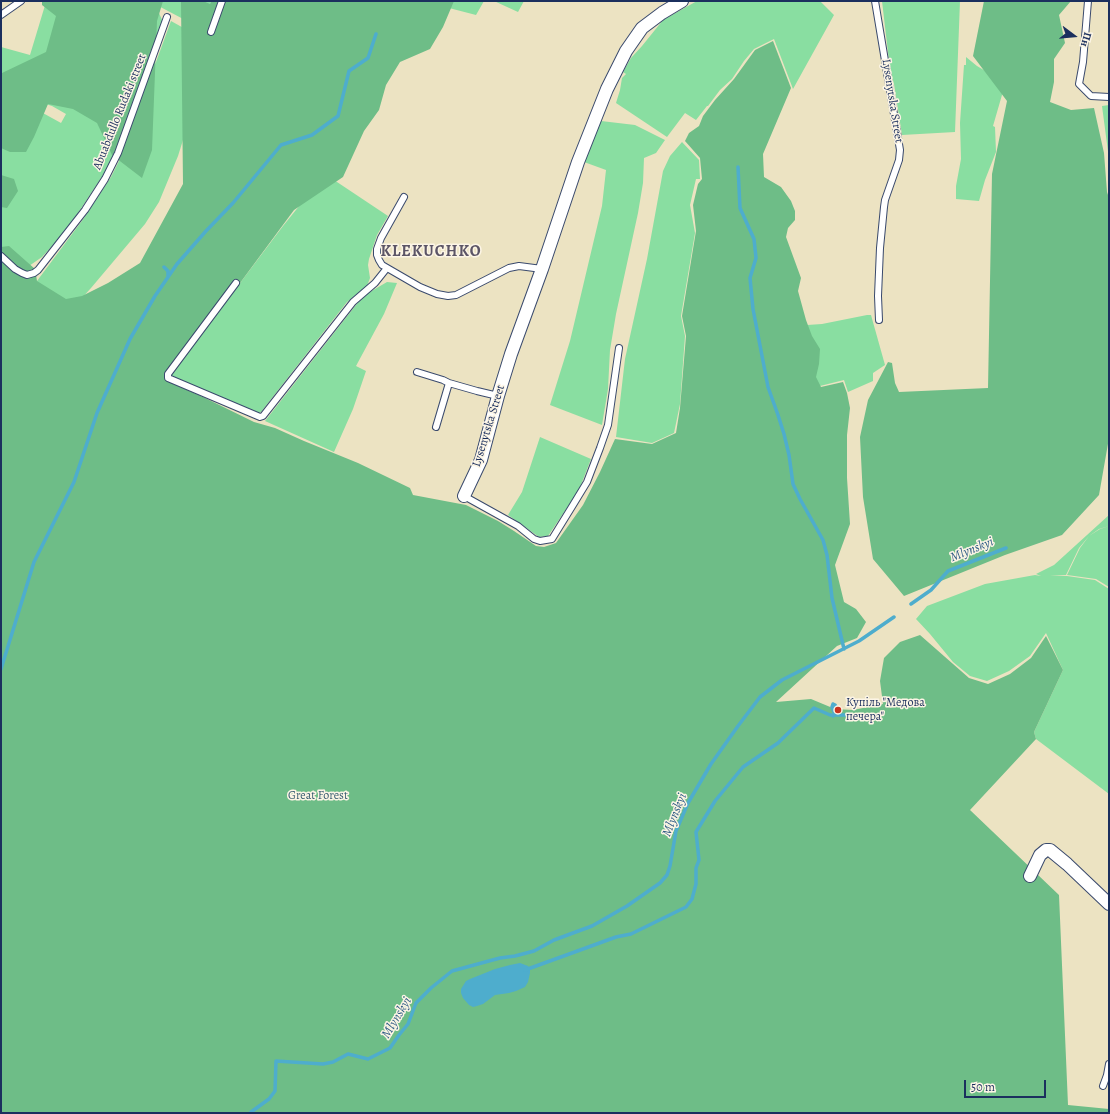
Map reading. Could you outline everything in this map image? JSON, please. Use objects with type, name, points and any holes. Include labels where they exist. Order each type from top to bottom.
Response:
[{"type":"street","name":"Lysenytska Street","points":[[464,496],[481,460],[511,354],[542,269],[578,162],[607,89],[623,57],[642,28],[662,12],[682,1]]},
{"type":"street","points":[[1030,876],[1040,856],[1046,850],[1050,850],[1109,904]]},
{"type":"lane","points":[[1,15],[21,1]]},
{"type":"lane","points":[[211,32],[222,1]]},
{"type":"lane","name":"Lysenytska Street","points":[[875,1],[900,150],[899,160],[884,206],[880,248],[878,296],[879,320]]},
{"type":"lane","points":[[1088,1],[1083,62],[1079,84],[1090,96],[1109,97]]},
{"type":"lane","name":"Abuabdullo Rudaki street","points":[[1,256],[22,273],[31,275],[38,270],[85,210],[105,179],[118,153],[167,17]]},
{"type":"lane","points":[[404,198],[381,238],[377,249],[377,255],[382,265],[386,268],[420,287],[437,294],[448,296],[466,291],[509,268],[519,266],[542,269]]},
{"type":"lane","points":[[236,283],[168,374],[168,378],[169,380],[260,417],[263,416],[353,302],[375,283],[386,268]]},
{"type":"lane","name":"Lysenytska Street","points":[[464,496],[513,523],[534,539],[540,541],[552,538],[587,482],[600,448],[608,425],[619,348]]},
{"type":"lane","points":[[417,372],[449,383],[498,396]]},
{"type":"lane","points":[[436,427],[449,383]]},
{"type":"lane","points":[[1103,1086],[1109,1064]]},
{"type":"green space","points":[[42,1],[163,1],[157,21],[152,150],[142,178],[112,155],[97,123],[73,109],[48,104],[26,152],[10,152],[1,148],[1,76],[2,73],[46,52],[56,16],[42,5]]},
{"type":"green space","points":[[149,1],[219,1],[206,31]]},
{"type":"green space","name":"Great Forest","points":[[181,1],[203,1],[210,4],[212,1],[454,1],[443,27],[430,49],[400,62],[386,85],[379,110],[364,131],[343,177],[294,210],[240,283],[234,281],[164,376],[169,382],[254,422],[275,428],[358,463],[410,488],[413,495],[466,505],[498,521],[536,546],[544,547],[556,543],[583,505],[615,439],[652,444],[676,433],[680,408],[686,336],[682,316],[696,231],[693,205],[698,184],[702,179],[700,158],[685,141],[689,133],[699,126],[703,116],[734,79],[755,50],[773,41],[791,88],[763,154],[764,177],[781,187],[791,201],[795,211],[795,220],[788,228],[786,237],[801,278],[798,291],[806,320],[812,336],[820,349],[816,377],[821,387],[843,382],[847,393],[850,408],[847,435],[847,478],[850,524],[835,565],[844,602],[856,609],[866,622],[857,638],[837,646],[776,702],[811,699],[835,709],[853,710],[883,704],[880,681],[884,658],[900,642],[920,635],[969,678],[988,684],[1010,674],[1031,658],[1046,636],[1063,670],[1034,732],[1036,739],[970,810],[1059,895],[1068,1105],[1109,1109],[1109,1113],[1,1113],[1,247],[9,246],[35,269],[37,281],[66,299],[82,296],[108,283],[140,263],[183,184]]},
{"type":"green space","points":[[453,1],[484,1],[476,15],[449,8]]},
{"type":"green space","points":[[494,1],[524,1],[518,12]]},
{"type":"green space","points":[[697,1],[820,1],[834,15],[793,89],[774,39],[754,49],[732,79],[720,90],[696,120],[685,113],[667,137],[616,103],[622,78],[626,74],[623,72],[631,58],[663,20]]},
{"type":"green space","points":[[882,1],[960,1],[955,132],[902,135],[894,84],[890,69]]},
{"type":"green space","points":[[984,1],[1071,1],[1059,15],[1065,43],[1054,59],[1054,82],[1050,102],[1071,110],[1094,108],[1104,153],[1107,192],[1109,198],[1109,438],[1099,495],[1062,535],[1005,555],[904,596],[873,559],[863,497],[860,437],[868,400],[888,362],[892,363],[895,383],[899,392],[988,388],[992,174],[1007,101],[973,56]]},
{"type":"green space","points":[[46,2],[141,2],[159,13],[163,22],[114,155],[102,177],[72,222],[55,243],[42,257],[29,266],[1,251],[1,102],[32,107],[61,123],[66,114],[52,106],[1,90],[1,47],[30,55]]},
{"type":"green space","points":[[171,21],[216,46],[193,108],[178,156],[159,202],[145,224],[71,310],[34,285],[84,218],[111,177],[122,155]]},
{"type":"green space","points":[[966,57],[977,66],[999,79],[1004,88],[993,126],[995,127],[996,152],[985,180],[979,201],[956,199],[956,186],[961,159],[960,123],[964,65],[966,65]]},
{"type":"green space","points":[[1109,105],[1109,159],[1102,106]]},
{"type":"green space","points":[[601,121],[635,125],[665,140],[656,153],[644,158],[643,183],[638,213],[616,314],[610,350],[608,389],[602,425],[550,405],[570,341],[602,206],[606,170],[584,162]]},
{"type":"green space","points":[[682,142],[699,160],[700,179],[696,179],[690,205],[695,233],[681,316],[685,336],[680,404],[674,433],[652,443],[616,437],[625,359],[647,259],[663,171],[670,156]]},
{"type":"green space","points":[[325,174],[388,216],[377,235],[369,259],[368,265],[370,278],[367,286],[347,302],[259,413],[170,376],[283,226]]},
{"type":"green space","points":[[1,175],[14,179],[18,191],[7,208],[1,207]]},
{"type":"green space","points":[[387,282],[397,283],[384,314],[356,366],[366,371],[353,409],[334,452],[265,421],[363,296]]},
{"type":"green space","points":[[871,315],[885,365],[873,373],[873,381],[848,392],[844,380],[800,391],[807,325],[822,324]]},
{"type":"green space","points":[[540,437],[591,459],[579,490],[548,536],[539,537],[508,515],[522,492]]},
{"type":"green space","points":[[1109,515],[1109,526],[1099,529],[1089,536],[1079,548],[1066,575],[1050,576],[1067,576],[1095,580],[1109,589],[1109,794],[1036,739],[1034,732],[1063,670],[1046,633],[1030,656],[1009,671],[987,681],[970,676],[953,662],[916,619],[927,606],[985,584],[1035,575],[1041,576],[1036,574],[1054,565]]},
{"type":"green space","points":[[1109,526],[1109,587],[1096,579],[1067,575],[1080,548],[1089,536],[1100,529]]},
{"type":"water","points":[[520,963],[528,966],[530,969],[528,982],[525,987],[509,993],[495,995],[483,1004],[473,1007],[463,998],[461,989],[466,981],[495,969]]},
{"type":"waterway","points":[[1,669],[34,562],[74,482],[97,413],[130,339],[155,296],[177,264],[233,203],[281,145],[312,135],[338,116],[349,71],[368,58],[376,34]]},
{"type":"waterway","points":[[738,167],[740,208],[754,239],[756,258],[750,278],[753,309],[768,387],[784,434],[789,455],[793,484],[823,540],[827,555],[832,598],[844,649]]},
{"type":"waterway","points":[[164,267],[168,271],[168,277]]},
{"type":"waterway","name":"Mlynskyi","points":[[911,604],[931,590],[948,571],[1006,548]]},
{"type":"waterway","name":"Mlynskyi","points":[[251,1113],[269,1099],[275,1091],[276,1061],[323,1064],[333,1062],[348,1054],[368,1059],[390,1048],[408,1024],[416,1003],[431,988],[452,971],[500,958],[534,951],[554,940],[592,926],[627,906],[660,883],[667,875],[676,831],[688,803],[711,764],[760,697],[782,680],[859,641],[894,617]]},
{"type":"waterway","points":[[833,716],[835,714],[832,707],[833,704],[838,710]]},
{"type":"waterway","name":"Mlynskyi","points":[[525,970],[616,937],[631,934],[686,907],[692,899],[696,884],[696,868],[699,860],[696,832],[715,801],[743,767],[778,743],[814,708],[830,715],[847,715]]},
{"type":"place","name":"Купіль \"Медова печера\"","points":[[838,710]]},
{"type":"district","name":"KLEKUCHKO","points":[[431,252]]}]
